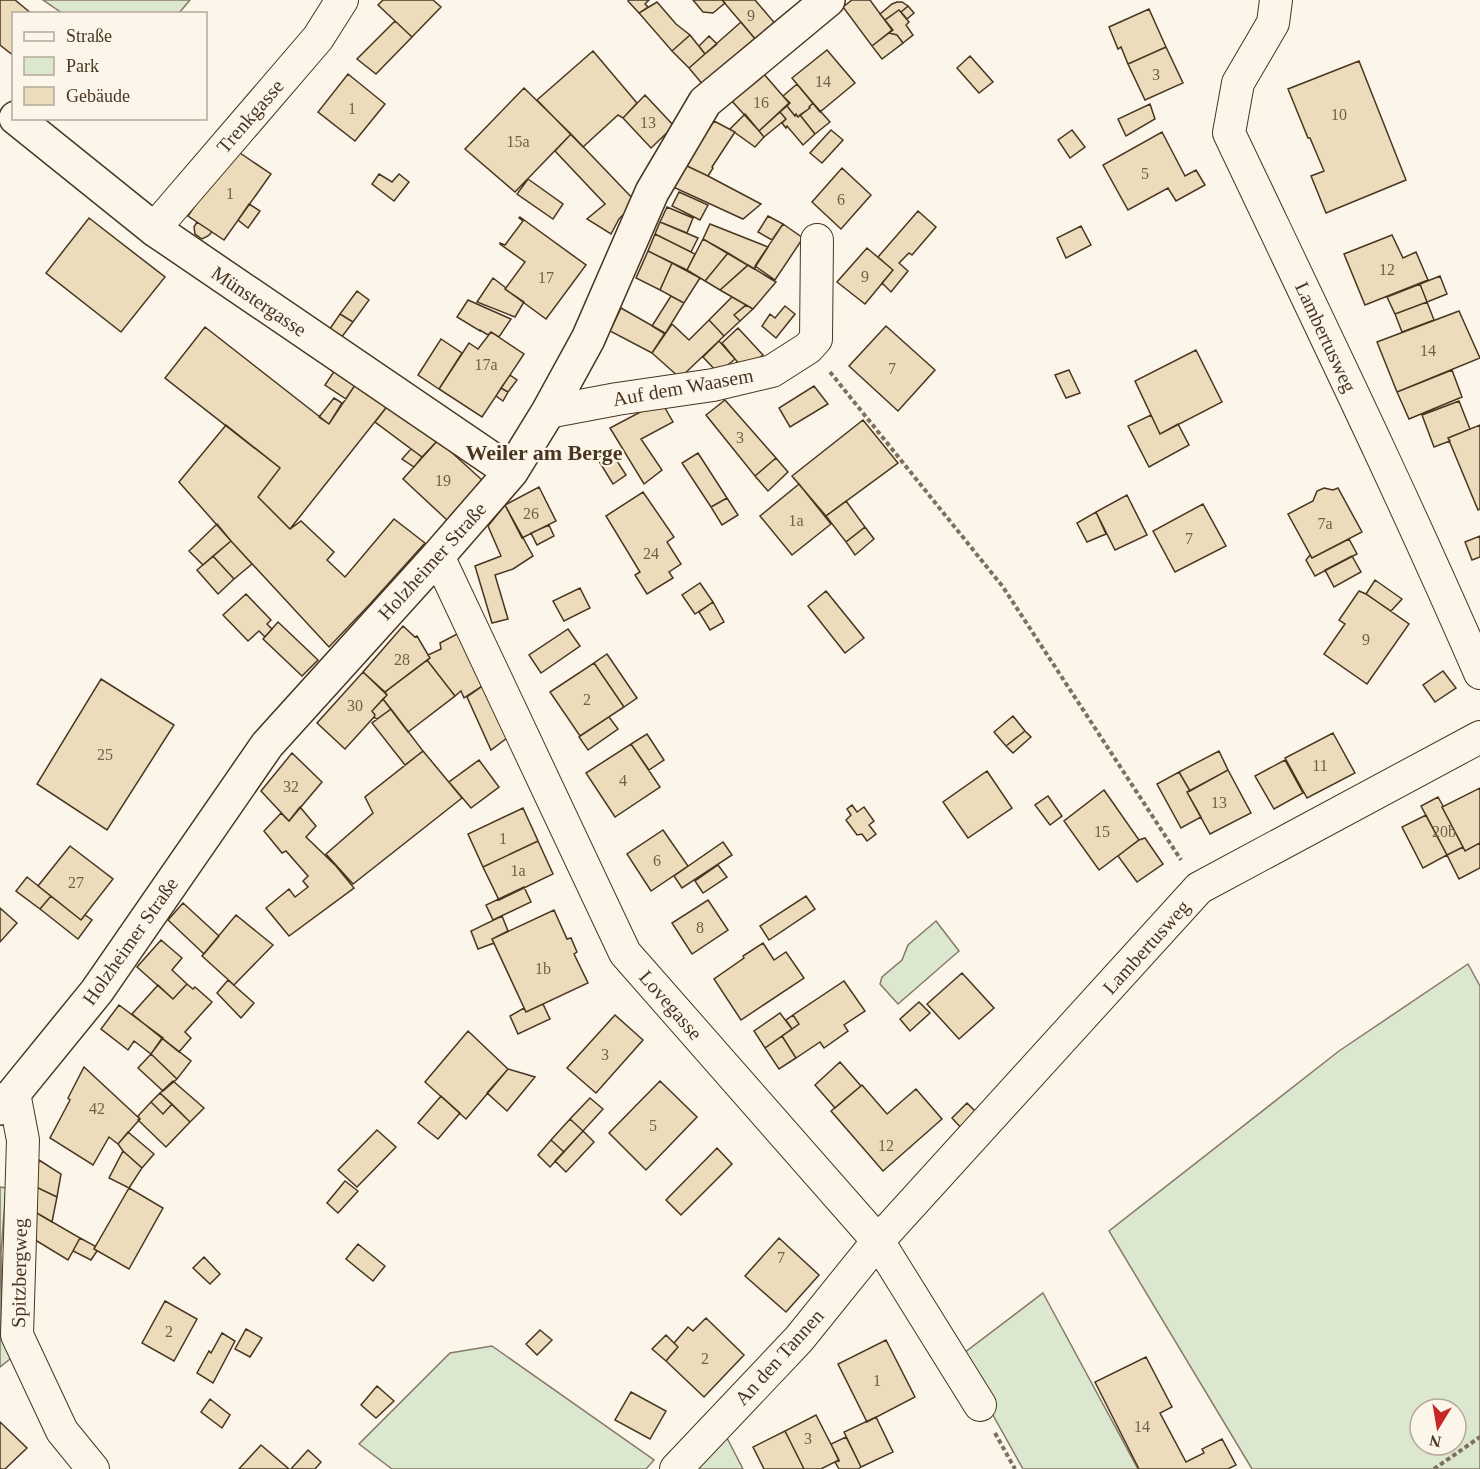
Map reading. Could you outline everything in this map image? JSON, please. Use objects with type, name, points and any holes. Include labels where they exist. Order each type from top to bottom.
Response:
[{"type":"main road","name":"Holzheimer Straße","points":[[7,1100],[97,991],[267,745],[511,472],[548,412],[588,339],[652,192],[705,102],[828,0]]},
{"type":"main road","name":"Münstergasse","points":[[0,106],[12,116]]},
{"type":"main road","name":"Münstergasse","points":[[18,120],[154,229],[511,472]]},
{"type":"street","name":"Trenkgasse","points":[[154,229],[318,38],[342,0]]},
{"type":"street","name":"Lambertusweg","points":[[1276,0],[1273,23],[1238,83],[1229,133],[1372,435],[1480,673]]},
{"type":"street","points":[[808,348],[816,339],[817,240]]},
{"type":"street","name":"Auf dem Waasem","points":[[548,412],[713,385],[772,371],[808,348]]},
{"type":"street","name":"Lovegasse","points":[[438,556],[625,953],[878,1241],[980,1405]]},
{"type":"street","name":"Lambertusweg","points":[[878,1241],[1199,888],[1480,737]]},
{"type":"street","name":"Spitzbergweg","points":[[7,1100],[23,1140],[17,1335],[62,1431],[93,1469]]},
{"type":"street","name":"An den Tannen","points":[[676,1469],[799,1339],[878,1241]]},
{"type":"path","points":[[808,348],[838,379],[1003,587],[1199,888]]},
{"type":"path","points":[[980,1405],[1015,1469]]},
{"type":"path","points":[[1434,1469],[1480,1437]]},
{"type":"green space","points":[[43,0],[190,0],[180,12],[61,12]]},
{"type":"green space","points":[[936,921],[959,951],[898,1004],[880,984],[882,977],[902,960],[908,945]]},
{"type":"green space","points":[[1468,964],[1480,986],[1480,1469],[1252,1469],[1109,1231],[1339,1051]]},
{"type":"green space","points":[[0,1187],[6,1188],[1,1253],[2,1309],[10,1359],[0,1367]]},
{"type":"green space","points":[[1043,1293],[1138,1469],[1023,1469],[960,1356]]},
{"type":"green space","points":[[492,1346],[654,1460],[646,1469],[392,1469],[359,1444],[450,1353]]},
{"type":"green space","points":[[727,1438],[743,1469],[694,1469]]},
{"type":"building","points":[[0,0],[15,0],[30,12],[12,12],[12,54],[0,45]]},
{"type":"building","points":[[383,0],[433,0],[441,7],[412,37],[378,5]]},
{"type":"building","points":[[629,0],[649,0],[645,4],[648,7],[639,13]]},
{"type":"building","points":[[693,0],[722,0],[725,3],[713,13],[703,12]]},
{"type":"building","points":[[722,0],[755,0],[778,27],[756,40]]},
{"type":"building","points":[[852,0],[870,0],[892,30],[872,46],[843,7]]},
{"type":"building","points":[[657,2],[676,24],[690,35],[672,51],[639,13]]},
{"type":"building","points":[[897,2],[908,6],[885,20],[880,14]]},
{"type":"building","points":[[908,6],[914,13],[907,19],[901,12]]},
{"type":"building","points":[[1149,9],[1166,47],[1128,64],[1121,47],[1118,49],[1109,27]]},
{"type":"building","points":[[899,10],[909,22],[906,25],[913,35],[903,43],[897,35],[889,33],[893,30],[885,20]]},
{"type":"building","points":[[395,21],[412,37],[376,74],[357,59]]},
{"type":"building","points":[[741,22],[756,40],[704,86],[689,68]]},
{"type":"building","points":[[889,33],[897,35],[903,43],[882,59],[872,46]]},
{"type":"building","points":[[690,35],[705,54],[689,68],[672,51]]},
{"type":"building","points":[[709,36],[717,44],[705,54],[699,46]]},
{"type":"building","points":[[1166,47],[1183,83],[1145,100],[1128,64]]},
{"type":"building","points":[[827,50],[855,83],[820,112],[792,78]]},
{"type":"building","points":[[593,51],[637,103],[623,118],[618,115],[583,147],[537,100]]},
{"type":"building","points":[[970,56],[993,82],[979,93],[957,68]]},
{"type":"building","points":[[1359,61],[1406,180],[1326,213],[1311,176],[1324,171],[1288,89]]},
{"type":"building","points":[[763,73],[789,103],[759,131],[731,100]]},
{"type":"building","points":[[348,74],[385,104],[355,141],[318,112]]},
{"type":"building","points":[[797,84],[813,103],[798,117],[787,106],[790,103],[783,96]]},
{"type":"building","points":[[524,88],[571,134],[515,192],[465,149]]},
{"type":"building","points":[[645,95],[674,126],[651,148],[623,118]]},
{"type":"building","points":[[813,103],[830,122],[815,134],[800,115]]},
{"type":"building","points":[[1150,104],[1155,119],[1126,136],[1118,119]]},
{"type":"building","points":[[787,106],[795,116],[800,115],[815,134],[803,145],[782,123],[786,119],[780,112]]},
{"type":"building","points":[[780,112],[786,119],[764,137],[759,131]]},
{"type":"building","points":[[745,114],[764,137],[755,147],[730,129]]},
{"type":"building","points":[[714,121],[735,132],[708,176],[685,165]]},
{"type":"building","points":[[831,130],[843,140],[822,163],[810,153]]},
{"type":"building","points":[[1072,130],[1085,147],[1070,158],[1058,140]]},
{"type":"building","points":[[1162,132],[1185,176],[1196,170],[1205,185],[1176,201],[1168,188],[1128,210],[1103,165]]},
{"type":"building","points":[[571,134],[636,202],[619,219],[611,234],[587,219],[605,204],[555,151]]},
{"type":"building","points":[[237,151],[271,174],[224,240],[188,216],[211,182]]},
{"type":"building","points":[[685,165],[761,204],[743,219],[673,187]]},
{"type":"building","points":[[842,168],[871,195],[841,229],[812,202]]},
{"type":"building","points":[[379,174],[392,182],[399,174],[409,182],[394,201],[372,184]]},
{"type":"building","points":[[528,179],[563,204],[553,219],[517,194]]},
{"type":"building","points":[[679,192],[708,205],[700,220],[672,206]]},
{"type":"building","points":[[249,204],[260,211],[248,228],[238,220]]},
{"type":"building","points":[[667,207],[693,218],[687,233],[660,222]]},
{"type":"building","points":[[918,211],[936,227],[912,255],[909,253],[899,263],[908,271],[891,292],[882,283],[893,270],[878,257]]},
{"type":"building","points":[[768,216],[783,224],[772,240],[758,232]]},
{"type":"building","points":[[520,217],[586,265],[546,319],[505,289],[525,262],[500,243],[505,245],[523,221]]},
{"type":"building","points":[[89,218],[165,277],[121,332],[46,273]]},
{"type":"building","points":[[197,222],[212,232],[202,239],[195,234],[194,227]]},
{"type":"building","points":[[660,222],[698,238],[691,252],[655,234]]},
{"type":"building","points":[[710,224],[768,247],[754,269],[703,239]]},
{"type":"building","points":[[783,224],[803,238],[775,280],[755,266]]},
{"type":"building","points":[[1081,226],[1091,245],[1066,258],[1057,238]]},
{"type":"building","points":[[655,234],[695,254],[687,270],[648,251]]},
{"type":"building","points":[[1392,235],[1403,258],[1416,252],[1428,280],[1365,305],[1344,254]]},
{"type":"building","points":[[703,239],[728,253],[705,281],[687,270]]},
{"type":"building","points":[[867,248],[893,270],[865,304],[837,282]]},
{"type":"building","points":[[648,251],[672,263],[660,290],[636,278]]},
{"type":"building","points":[[728,253],[748,265],[720,290],[705,281]]},
{"type":"building","points":[[672,263],[700,278],[684,303],[660,290]]},
{"type":"building","points":[[748,265],[776,282],[753,309],[720,290]]},
{"type":"building","points":[[1440,276],[1447,294],[1427,302],[1420,284]]},
{"type":"building","points":[[493,278],[524,302],[515,317],[477,302]]},
{"type":"building","points":[[1420,284],[1427,302],[1395,314],[1387,297]]},
{"type":"building","points":[[357,291],[369,300],[353,322],[340,314]]},
{"type":"building","points":[[671,296],[684,303],[665,334],[652,326]]},
{"type":"building","points":[[732,297],[746,305],[734,315],[740,321],[724,336],[709,320]]},
{"type":"building","points":[[468,300],[511,319],[499,337],[491,332],[488,335],[457,317]]},
{"type":"building","points":[[1427,302],[1434,320],[1402,332],[1395,314]]},
{"type":"building","points":[[746,305],[753,309],[740,321],[734,315]]},
{"type":"building","points":[[785,306],[795,314],[776,338],[762,326],[770,314],[775,318]]},
{"type":"building","points":[[621,308],[665,333],[652,353],[610,331]]},
{"type":"building","points":[[1459,311],[1480,358],[1397,392],[1377,342]]},
{"type":"building","points":[[340,314],[353,322],[341,338],[329,330]]},
{"type":"building","points":[[709,320],[724,336],[680,378],[652,353],[672,324],[689,340]]},
{"type":"building","points":[[886,326],[935,370],[898,411],[849,366]]},
{"type":"building","points":[[205,327],[329,424],[357,382],[389,404],[290,529],[258,497],[280,468],[165,378]]},
{"type":"building","points":[[738,328],[763,355],[744,370],[722,343]]},
{"type":"building","points":[[491,332],[524,354],[482,417],[439,389],[469,343],[478,349]]},
{"type":"building","points":[[441,339],[462,353],[439,389],[418,375]]},
{"type":"building","points":[[719,341],[735,359],[718,373],[703,357]]},
{"type":"building","points":[[1196,350],[1222,402],[1160,434],[1135,381]]},
{"type":"building","points":[[337,367],[357,382],[346,399],[325,385]]},
{"type":"building","points":[[1069,370],[1080,393],[1066,398],[1055,375]]},
{"type":"building","points":[[1452,370],[1462,397],[1409,419],[1397,392]]},
{"type":"building","points":[[510,375],[517,380],[508,392],[501,388]]},
{"type":"building","points":[[814,386],[828,404],[790,427],[779,408]]},
{"type":"building","points":[[501,388],[508,392],[503,401],[496,396]]},
{"type":"building","points":[[334,398],[342,403],[329,424],[319,417]]},
{"type":"building","points":[[725,400],[776,458],[755,476],[706,415]]},
{"type":"building","points":[[661,401],[673,422],[641,439],[662,470],[644,484],[610,428]]},
{"type":"building","points":[[1459,401],[1470,429],[1434,447],[1422,415]]},
{"type":"building","points":[[389,404],[438,440],[422,457],[375,422]]},
{"type":"building","points":[[1151,415],[1160,434],[1178,424],[1189,445],[1149,467],[1128,426]]},
{"type":"building","points":[[863,420],[898,463],[826,516],[792,476]]},
{"type":"building","points":[[226,425],[280,468],[258,497],[290,529],[301,521],[334,552],[327,560],[345,577],[394,519],[425,543],[329,647],[179,482]]},
{"type":"building","points":[[1480,425],[1480,509],[1478,510],[1448,438]]},
{"type":"building","points":[[438,440],[482,480],[447,520],[403,479]]},
{"type":"building","points":[[411,449],[422,457],[414,467],[402,459]]},
{"type":"building","points":[[610,450],[626,475],[613,484],[597,458]]},
{"type":"building","points":[[698,453],[727,498],[711,507],[682,463]]},
{"type":"building","points":[[776,458],[788,472],[768,491],[755,476]]},
{"type":"building","points":[[799,484],[831,524],[792,555],[760,516]]},
{"type":"building","points":[[539,487],[556,521],[522,538],[505,505]]},
{"type":"building","points":[[1324,488],[1333,490],[1338,488],[1362,532],[1312,558],[1288,514],[1313,501],[1317,491]]},
{"type":"building","points":[[643,492],[674,537],[667,542],[681,564],[669,572],[673,578],[647,594],[635,575],[640,572],[606,516]]},
{"type":"building","points":[[1127,495],[1147,535],[1115,550],[1096,512]]},
{"type":"building","points":[[727,498],[738,515],[722,525],[711,507]]},
{"type":"building","points":[[846,501],[865,527],[846,542],[826,516]]},
{"type":"building","points":[[1203,504],[1226,546],[1175,572],[1153,531]]},
{"type":"building","points":[[505,505],[533,556],[513,569],[495,575],[508,619],[492,623],[475,566],[501,556],[488,526]]},
{"type":"building","points":[[1096,512],[1106,534],[1087,542],[1077,523]]},
{"type":"building","points":[[217,524],[231,541],[203,565],[189,551]]},
{"type":"building","points":[[549,525],[554,536],[537,545],[531,533]]},
{"type":"building","points":[[865,527],[874,539],[855,555],[846,542]]},
{"type":"building","points":[[1480,536],[1480,557],[1472,560],[1465,542]]},
{"type":"building","points":[[1349,539],[1357,554],[1315,576],[1306,560],[1310,555],[1312,558]]},
{"type":"building","points":[[231,541],[252,564],[234,579],[213,556]]},
{"type":"building","points":[[213,556],[234,579],[218,594],[197,570]]},
{"type":"building","points":[[1352,556],[1361,572],[1334,587],[1325,570]]},
{"type":"building","points":[[1375,580],[1402,599],[1391,611],[1366,594]]},
{"type":"building","points":[[700,583],[713,602],[695,614],[682,595]]},
{"type":"building","points":[[580,588],[590,608],[564,621],[553,601]]},
{"type":"building","points":[[826,591],[864,638],[845,653],[808,606]]},
{"type":"building","points":[[1359,591],[1409,624],[1367,684],[1324,654],[1345,624],[1339,620]]},
{"type":"building","points":[[246,594],[271,620],[267,624],[272,629],[265,637],[259,631],[248,641],[223,615]]},
{"type":"building","points":[[713,602],[724,622],[710,630],[699,612]]},
{"type":"building","points":[[278,622],[318,660],[302,676],[263,639]]},
{"type":"building","points":[[403,626],[415,637],[417,636],[430,658],[385,692],[363,672]]},
{"type":"building","points":[[568,629],[580,646],[541,673],[529,655]]},
{"type":"building","points":[[459,633],[484,685],[464,698],[461,691],[455,696],[427,660],[430,658],[428,655],[441,649],[440,643]]},
{"type":"building","points":[[607,654],[637,698],[624,707],[594,663]]},
{"type":"building","points":[[427,660],[455,696],[408,732],[383,699],[387,695],[385,692]]},
{"type":"building","points":[[594,663],[624,707],[580,736],[550,692]]},
{"type":"building","points":[[1443,671],[1456,688],[1435,702],[1423,685]]},
{"type":"building","points":[[363,672],[387,695],[372,711],[374,717],[345,749],[317,723]]},
{"type":"building","points":[[101,679],[174,725],[107,830],[37,784]]},
{"type":"building","points":[[484,685],[507,738],[491,750],[467,697]]},
{"type":"building","points":[[383,699],[391,709],[377,719],[372,711]]},
{"type":"building","points":[[391,709],[423,751],[405,765],[372,723]]},
{"type":"building","points":[[1013,716],[1025,731],[1006,746],[994,732]]},
{"type":"building","points":[[609,717],[618,729],[588,750],[579,737]]},
{"type":"building","points":[[1025,731],[1031,737],[1013,753],[1006,746]]},
{"type":"building","points":[[1333,733],[1355,773],[1307,798],[1285,758]]},
{"type":"building","points":[[647,734],[664,760],[649,770],[631,744]]},
{"type":"building","points":[[631,744],[660,787],[615,817],[586,773]]},
{"type":"building","points":[[423,751],[462,798],[353,884],[326,854],[373,813],[365,797]]},
{"type":"building","points":[[1219,751],[1228,770],[1190,791],[1179,772]]},
{"type":"building","points":[[292,753],[322,782],[289,821],[261,791]]},
{"type":"building","points":[[479,760],[499,787],[471,808],[449,782]]},
{"type":"building","points":[[1285,760],[1303,793],[1274,809],[1255,776]]},
{"type":"building","points":[[1228,770],[1251,813],[1210,834],[1187,792]]},
{"type":"building","points":[[987,771],[1012,808],[968,838],[943,802]]},
{"type":"building","points":[[1179,772],[1201,817],[1181,828],[1157,784]]},
{"type":"building","points":[[1480,788],[1480,843],[1465,851],[1442,807]]},
{"type":"building","points":[[1104,790],[1139,840],[1099,870],[1064,821]]},
{"type":"building","points":[[1048,796],[1062,816],[1050,825],[1035,805]]},
{"type":"building","points":[[1438,797],[1463,847],[1447,855],[1421,806]]},
{"type":"building","points":[[852,805],[857,812],[864,807],[874,821],[869,825],[876,834],[867,841],[862,834],[857,835],[846,820],[851,815],[847,809]]},
{"type":"building","points":[[300,807],[316,826],[306,837],[336,866],[354,888],[289,936],[266,908],[289,889],[295,897],[308,887],[303,881],[308,876],[286,851],[282,853],[264,831],[281,813],[289,821]]},
{"type":"building","points":[[523,808],[538,841],[483,867],[468,834]]},
{"type":"building","points":[[1426,815],[1447,855],[1423,868],[1402,827]]},
{"type":"building","points":[[663,830],[688,866],[651,891],[627,854]]},
{"type":"building","points":[[1145,838],[1163,864],[1137,882],[1118,856]]},
{"type":"building","points":[[538,841],[553,874],[499,900],[483,867]]},
{"type":"building","points":[[723,842],[732,855],[682,888],[674,876]]},
{"type":"building","points":[[1480,843],[1480,868],[1459,879],[1447,855],[1463,847],[1465,851]]},
{"type":"building","points":[[70,846],[113,879],[81,920],[38,886]]},
{"type":"building","points":[[718,865],[727,877],[703,893],[695,881]]},
{"type":"building","points":[[27,877],[51,896],[40,909],[16,891]]},
{"type":"building","points":[[524,887],[531,902],[493,920],[486,905]]},
{"type":"building","points":[[51,896],[81,920],[85,915],[92,920],[78,939],[40,909]]},
{"type":"building","points":[[806,896],[815,909],[769,940],[760,926]]},
{"type":"building","points":[[708,900],[728,930],[692,954],[672,923]]},
{"type":"building","points":[[183,903],[219,936],[204,954],[168,920]]},
{"type":"building","points":[[0,908],[17,923],[0,942]]},
{"type":"building","points":[[554,910],[567,939],[571,938],[577,952],[574,954],[588,983],[526,1012],[492,939]]},
{"type":"building","points":[[236,915],[273,945],[234,985],[202,956]]},
{"type":"building","points":[[502,916],[508,931],[492,939],[494,943],[478,949],[471,931]]},
{"type":"building","points":[[161,940],[182,958],[172,970],[187,984],[173,999],[137,967]]},
{"type":"building","points":[[763,943],[774,960],[786,952],[804,978],[741,1020],[714,979]]},
{"type":"building","points":[[962,973],[994,1008],[959,1039],[927,1004]]},
{"type":"building","points":[[228,980],[254,1003],[241,1018],[217,993]]},
{"type":"building","points":[[844,981],[865,1011],[844,1025],[848,1031],[824,1048],[820,1042],[796,1058],[782,1036],[799,1024],[793,1015]]},
{"type":"building","points":[[187,984],[193,989],[195,987],[212,1002],[185,1032],[191,1038],[179,1052],[132,1014],[158,985],[173,999]]},
{"type":"building","points":[[919,1002],[930,1013],[910,1031],[900,1019]]},
{"type":"building","points":[[543,1004],[550,1019],[518,1034],[510,1016],[524,1008],[526,1012]]},
{"type":"building","points":[[119,1005],[163,1038],[151,1054],[134,1041],[128,1050],[101,1029]]},
{"type":"building","points":[[780,1013],[792,1029],[765,1048],[754,1031]]},
{"type":"building","points":[[615,1015],[643,1040],[596,1093],[567,1068]]},
{"type":"building","points":[[793,1015],[799,1024],[792,1029],[786,1020]]},
{"type":"building","points":[[468,1031],[508,1069],[466,1119],[425,1082]]},
{"type":"building","points":[[782,1036],[796,1058],[779,1069],[765,1048]]},
{"type":"building","points":[[162,1038],[191,1061],[177,1079],[151,1054]]},
{"type":"building","points":[[151,1054],[177,1079],[163,1091],[138,1068]]},
{"type":"building","points":[[840,1062],[861,1086],[835,1108],[815,1085]]},
{"type":"building","points":[[84,1067],[140,1119],[118,1144],[109,1137],[93,1165],[50,1138]]},
{"type":"building","points":[[508,1069],[535,1077],[507,1111],[487,1093]]},
{"type":"building","points":[[173,1081],[204,1108],[190,1122],[160,1093]]},
{"type":"building","points":[[660,1081],[697,1117],[646,1170],[609,1133]]},
{"type":"building","points":[[862,1085],[887,1114],[916,1089],[942,1119],[883,1171],[831,1111]]},
{"type":"building","points":[[160,1093],[172,1104],[163,1114],[151,1102]]},
{"type":"building","points":[[441,1096],[460,1113],[438,1139],[418,1123]]},
{"type":"building","points":[[590,1098],[603,1109],[583,1131],[570,1119]]},
{"type":"building","points":[[151,1102],[163,1114],[172,1104],[190,1122],[166,1147],[138,1120],[140,1119],[138,1116]]},
{"type":"building","points":[[967,1103],[979,1115],[963,1130],[952,1118]]},
{"type":"building","points":[[570,1119],[583,1131],[564,1152],[551,1140]]},
{"type":"building","points":[[377,1130],[396,1147],[357,1187],[338,1170]]},
{"type":"building","points":[[583,1131],[594,1142],[566,1172],[555,1161]]},
{"type":"building","points":[[128,1132],[154,1154],[142,1168],[118,1144]]},
{"type":"building","points":[[551,1140],[564,1152],[550,1167],[538,1155]]},
{"type":"building","points":[[717,1148],[732,1164],[681,1215],[666,1200]]},
{"type":"building","points":[[123,1151],[142,1168],[129,1188],[109,1178]]},
{"type":"building","points":[[39,1160],[61,1174],[57,1197],[34,1186]]},
{"type":"building","points":[[345,1181],[358,1191],[338,1213],[327,1203]]},
{"type":"building","points":[[34,1186],[57,1197],[52,1222],[30,1209]]},
{"type":"building","points":[[129,1188],[163,1208],[129,1269],[94,1249]]},
{"type":"building","points":[[30,1209],[80,1238],[68,1260],[27,1235]]},
{"type":"building","points":[[80,1238],[95,1246],[94,1249],[97,1251],[91,1260],[73,1251]]},
{"type":"building","points":[[779,1238],[819,1275],[786,1312],[745,1276]]},
{"type":"building","points":[[358,1244],[385,1266],[373,1281],[346,1259]]},
{"type":"building","points":[[204,1257],[220,1274],[210,1284],[193,1268]]},
{"type":"building","points":[[165,1301],[197,1319],[174,1361],[142,1343]]},
{"type":"building","points":[[706,1318],[744,1355],[704,1397],[666,1361],[678,1347],[674,1343],[688,1327],[693,1331]]},
{"type":"building","points":[[246,1329],[262,1338],[250,1357],[235,1349]]},
{"type":"building","points":[[540,1330],[552,1340],[537,1355],[526,1344]]},
{"type":"building","points":[[222,1333],[235,1341],[213,1383],[197,1373]]},
{"type":"building","points":[[666,1335],[678,1347],[666,1361],[652,1349]]},
{"type":"building","points":[[886,1340],[915,1397],[867,1422],[838,1364]]},
{"type":"building","points":[[1146,1357],[1172,1407],[1160,1413],[1186,1462],[1204,1453],[1202,1449],[1222,1439],[1236,1465],[1228,1469],[1139,1469],[1095,1382]]},
{"type":"building","points":[[377,1386],[394,1401],[376,1418],[361,1405]]},
{"type":"building","points":[[631,1392],[666,1411],[650,1439],[615,1420]]},
{"type":"building","points":[[210,1399],[230,1415],[222,1428],[201,1412]]},
{"type":"building","points":[[816,1415],[839,1460],[821,1469],[804,1469],[785,1431]]},
{"type":"building","points":[[876,1417],[893,1452],[861,1467],[844,1432]]},
{"type":"building","points":[[0,1422],[27,1448],[5,1469],[0,1469]]},
{"type":"building","points":[[785,1431],[804,1469],[764,1469],[753,1447]]},
{"type":"building","points":[[846,1437],[861,1467],[858,1469],[839,1469],[835,1462],[839,1461],[831,1444]]},
{"type":"building","points":[[261,1445],[289,1469],[239,1469]]},
{"type":"building","points":[[308,1450],[321,1462],[315,1469],[291,1469]]},
{"type":"district","name":"Weiler am Berge","points":[[544,452]]}]
